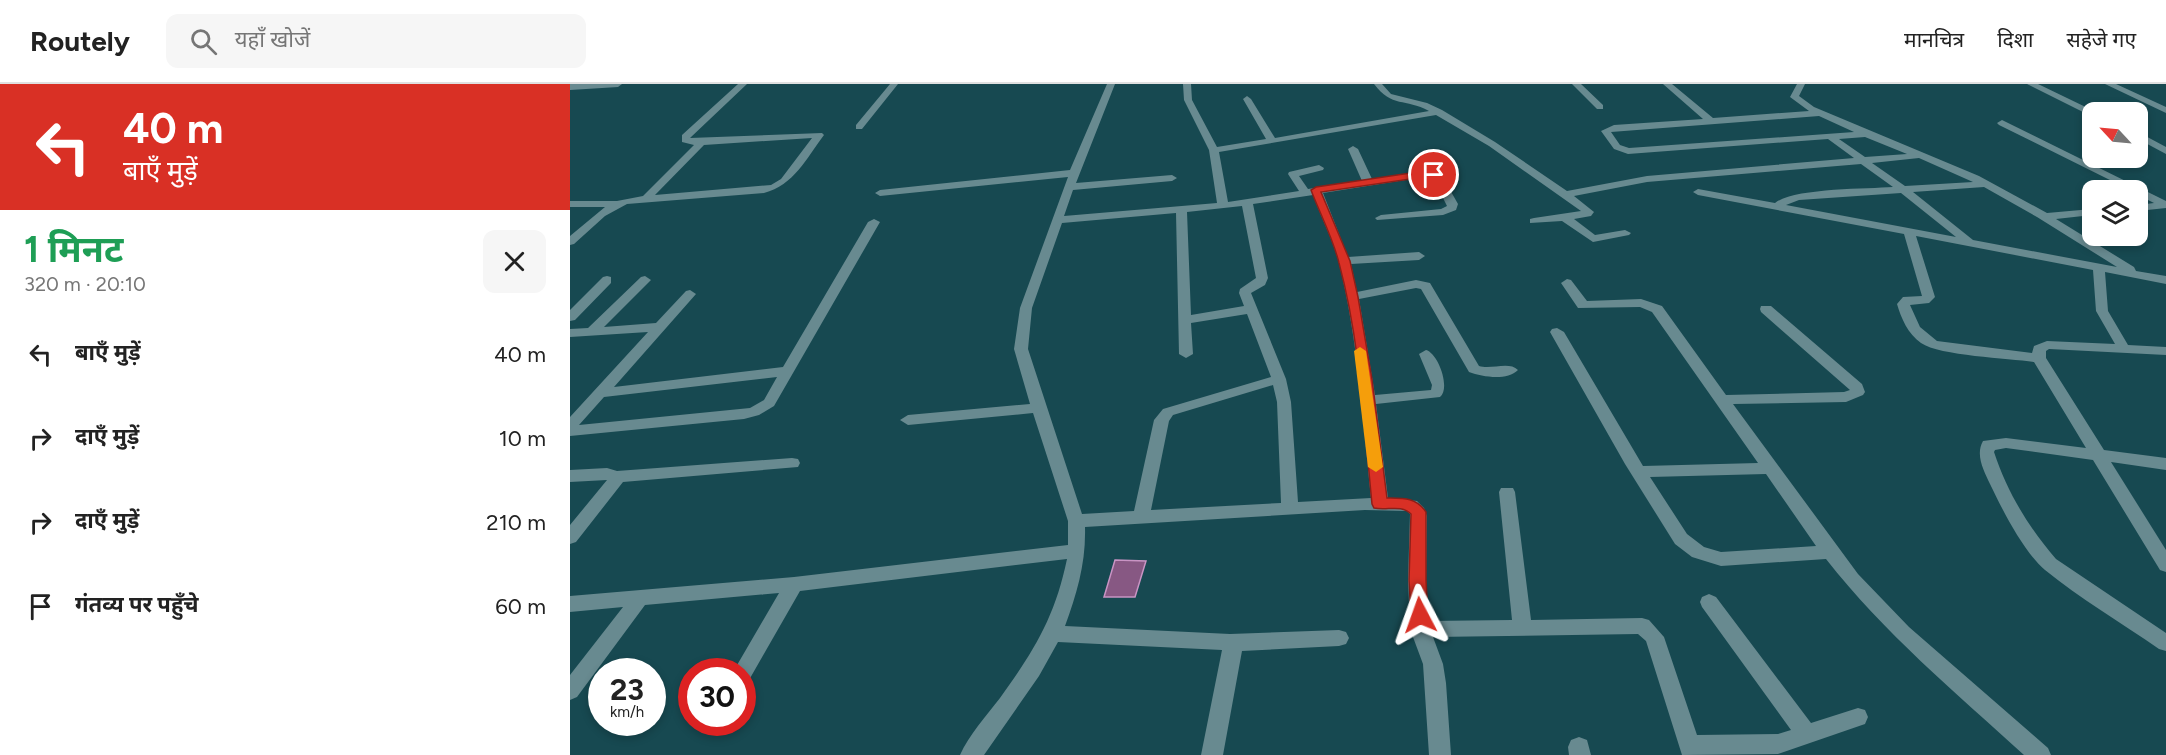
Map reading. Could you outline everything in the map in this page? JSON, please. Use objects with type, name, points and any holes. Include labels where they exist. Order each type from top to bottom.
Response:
[{"type":"street","points":[[570,87],[618,84]]},
{"type":"street","points":[[570,204],[618,204],[647,198],[764,190],[785,181],[819,135],[698,142],[684,139],[743,84]]},
{"type":"street","points":[[859,127],[894,84]]},
{"type":"street","points":[[971,755],[1026,679],[1053,634],[1070,588],[1077,551],[1076,521],[1021,349],[1026,308],[1072,180],[1111,84]]},
{"type":"street","points":[[1187,84],[1188,100],[1214,150],[1223,206]]},
{"type":"street","points":[[1378,84],[1388,96],[1425,105],[1502,150],[1588,210],[1589,213],[1534,221]]},
{"type":"street","points":[[1576,84],[1600,107]]},
{"type":"street","points":[[1667,84],[1711,121]]},
{"type":"street","points":[[1801,84],[1794,97],[1820,113],[1984,184],[2138,275]]},
{"type":"street","points":[[2031,84],[2082,108]]},
{"type":"street","points":[[2109,84],[2166,110]]},
{"type":"street","points":[[1247,99],[1272,141]]},
{"type":"street","points":[[1214,150],[1439,112]]},
{"type":"street","points":[[1820,113],[1614,128],[1606,131],[1617,147],[1628,151],[1864,134]]},
{"type":"street","points":[[2002,123],[2115,180]]},
{"type":"street","points":[[1831,137],[1866,161],[1969,243]]},
{"type":"street","points":[[2148,141],[2166,151]]},
{"type":"street","points":[[647,198],[699,145],[698,142]]},
{"type":"street","points":[[1353,149],[1368,182]]},
{"type":"street","points":[[1565,195],[1632,181],[1918,156]]},
{"type":"street","points":[[1319,168],[1293,174],[1310,191],[1344,261],[1368,400],[1380,504]]},
{"type":"street","points":[[1723,173],[1731,182]]},
{"type":"street","points":[[1057,220],[1247,203],[1424,174],[1437,176],[1453,204],[1452,208],[1443,212],[1381,218]]},
{"type":"street","points":[[880,193],[1072,180],[1172,178]]},
{"type":"street","points":[[1778,206],[1784,201],[1798,197],[1984,184]]},
{"type":"street","points":[[1738,190],[1748,200]]},
{"type":"street","points":[[1698,192],[2166,280]]},
{"type":"street","points":[[2148,196],[2166,205]]},
{"type":"street","points":[[1247,203],[1262,278],[1261,282],[1245,291],[1280,379],[1284,402],[1290,509]]},
{"type":"street","points":[[570,242],[601,214],[618,204]]},
{"type":"street","points":[[2148,207],[2166,205]]},
{"type":"street","points":[[1181,210],[1186,354]]},
{"type":"street","points":[[2042,217],[2082,213]]},
{"type":"street","points":[[1564,217],[1593,239],[1625,233]]},
{"type":"street","points":[[570,431],[754,412],[769,403],[874,222]]},
{"type":"street","points":[[1909,231],[1929,297],[1925,300],[1907,300],[1903,304],[1919,335],[1930,344],[1938,346],[2039,358]]},
{"type":"street","points":[[1344,261],[1419,256]]},
{"type":"street","points":[[2098,268],[2102,312],[2124,349]]},
{"type":"street","points":[[570,317],[607,280]]},
{"type":"street","points":[[592,331],[645,280]]},
{"type":"street","points":[[1567,283],[1583,305],[1641,303],[1657,309],[1830,552],[1861,589],[1900,628],[2040,755]]},
{"type":"street","points":[[1352,297],[1416,284],[1426,286],[1474,369],[1485,373],[1511,370]]},
{"type":"street","points":[[570,426],[690,294]]},
{"type":"street","points":[[1185,320],[1251,309]]},
{"type":"street","points":[[1721,400],[1846,397],[1858,393],[1857,387],[1766,309]]},
{"type":"street","points":[[570,333],[660,327]]},
{"type":"street","points":[[1557,332],[1638,472],[1688,546],[1706,556],[1721,559],[1830,552]]},
{"type":"street","points":[[2166,351],[2047,345],[2039,349],[2039,358],[2102,457],[2166,565]]},
{"type":"street","points":[[1368,400],[1435,394],[1439,386],[1426,354]]},
{"type":"street","points":[[601,393],[788,371]]},
{"type":"street","points":[[1141,518],[1162,420],[1168,412],[1280,379]]},
{"type":"street","points":[[908,420],[1039,408]]},
{"type":"street","points":[[2166,464],[2006,443],[1988,445],[1986,452],[2012,509],[2037,550],[2050,564],[2166,643]]},
{"type":"street","points":[[570,476],[607,474],[616,477],[792,463]]},
{"type":"street","points":[[1638,472],[1770,468]]},
{"type":"street","points":[[570,537],[616,480],[616,477]]},
{"type":"street","points":[[1508,492],[1523,629]]},
{"type":"street","points":[[1076,521],[1380,504],[1411,505],[1418,512],[1417,580],[1420,629],[1436,683],[1440,755]]},
{"type":"street","points":[[570,604],[794,584],[1077,551]]},
{"type":"street","points":[[751,658],[794,584]]},
{"type":"street","points":[[570,691],[640,598]]},
{"type":"street","points":[[1709,602],[1806,734]]},
{"type":"street","points":[[1420,629],[1523,629],[1635,625],[1649,631],[1654,637],[1691,750],[1771,744],[1858,717]]},
{"type":"street","points":[[1053,634],[1234,641],[1312,641],[1339,638]]},
{"type":"street","points":[[1212,755],[1234,641]]},
{"type":"building","points":[[1115,560],[1146,561],[1135,597],[1104,597]]},
{"type":"slow traffic","points":[[1360,351],[1366,379],[1376,467]]},
{"type":"route","points":[[1420,615],[1417,580],[1419,516],[1411,505],[1380,504],[1366,379],[1352,297],[1344,261],[1316,190],[1424,174],[1434,175]]}]
